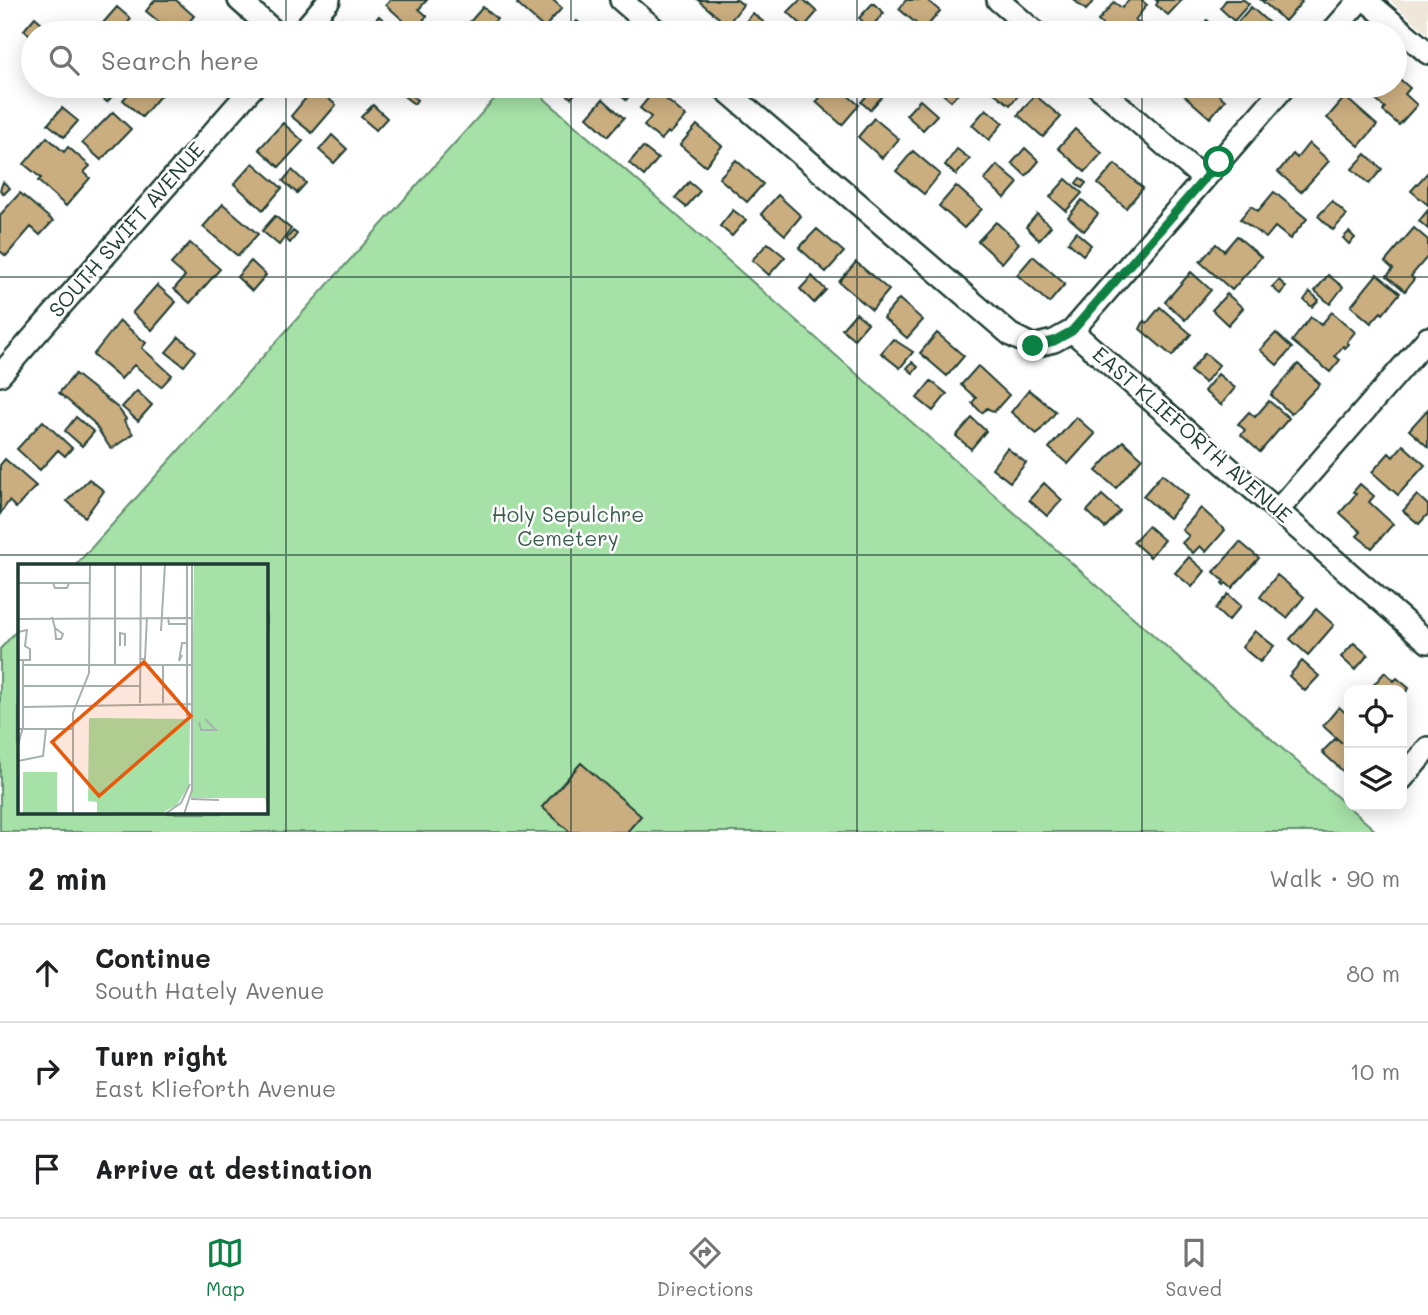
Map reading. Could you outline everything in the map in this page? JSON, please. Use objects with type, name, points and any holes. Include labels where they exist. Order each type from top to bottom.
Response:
[{"type":"street","points":[[239,0],[263,21]]},
{"type":"street","points":[[311,21],[329,0]]},
{"type":"street","points":[[621,0],[645,21]]},
{"type":"street","points":[[998,0],[1022,21]]},
{"type":"street","points":[[1342,21],[1360,0]]},
{"type":"street","points":[[1366,0],[1391,21]]},
{"type":"street","points":[[1407,35],[1428,53]]},
{"type":"street","name":"SOUTH SWIFT AVENUE","points":[[0,375],[243,98]]},
{"type":"street","name":"EAST KLIEFORTH AVENUE","points":[[734,98],[1011,335],[1033,346],[1054,341],[1072,331],[1428,642]]},
{"type":"street","points":[[1111,98],[1204,179]]},
{"type":"street","points":[[1072,331],[1275,98]]},
{"type":"street","points":[[1278,510],[1428,338]]},
{"type":"street","points":[[1407,773],[1428,748]]},
{"type":"shaded area","points":[[1389,0],[1428,0],[1428,34]]},
{"type":"green space","name":"Holy Sepulchre Cemetery","points":[[495,98],[544,98],[1344,803],[1344,811],[1353,811],[1377,832],[0,832],[0,649],[18,629],[18,814],[268,814],[268,564],[77,564]]},
{"type":"building","points":[[155,0],[176,0],[194,16],[190,21],[158,21],[146,11]]},
{"type":"building","points":[[390,0],[427,0],[419,9],[427,16],[422,21],[404,21],[386,5]]},
{"type":"building","points":[[521,0],[553,0],[562,8],[550,21],[536,21],[517,4]]},
{"type":"building","points":[[698,0],[737,0],[743,5],[730,21],[722,21]]},
{"type":"building","points":[[800,0],[804,0],[817,12],[809,21],[798,21],[788,12]]},
{"type":"building","points":[[906,0],[927,0],[940,11],[932,21],[913,21],[899,9]]},
{"type":"building","points":[[1074,0],[1095,0],[1086,10]]},
{"type":"building","points":[[1129,0],[1141,0],[1147,5],[1136,21],[1098,21],[1114,2],[1122,8]]},
{"type":"building","points":[[1156,0],[1182,0],[1168,15],[1156,5]]},
{"type":"building","points":[[1226,0],[1244,0],[1249,4],[1234,21],[1220,8]]},
{"type":"building","points":[[1261,0],[1300,0],[1302,2],[1285,21]]},
{"type":"building","points":[[873,3],[884,13],[877,21],[862,21],[859,18]]},
{"type":"building","points":[[117,7],[131,19],[129,21],[105,21]]},
{"type":"building","points":[[483,7],[497,19],[495,21],[471,21]]},
{"type":"building","points":[[1251,7],[1267,21],[1239,21]]},
{"type":"building","points":[[753,13],[762,21],[746,21]]},
{"type":"building","points":[[1407,96],[1417,105],[1399,125],[1383,111],[1385,108],[1373,98],[1407,98]]},
{"type":"building","points":[[125,98],[158,98],[142,117],[123,100]]},
{"type":"building","points":[[306,98],[328,98],[336,105],[312,133],[291,116]]},
{"type":"building","points":[[406,98],[415,98],[417,100],[414,104]]},
{"type":"building","points":[[648,98],[665,98],[686,116],[661,140],[644,126],[651,117],[640,108]]},
{"type":"building","points":[[820,98],[851,98],[859,105],[842,125],[816,102]]},
{"type":"building","points":[[865,98],[881,98],[870,110],[861,102]]},
{"type":"building","points":[[1001,98],[1016,98],[1010,105]]},
{"type":"building","points":[[1032,98],[1039,98],[1061,117],[1043,137],[1018,115]]},
{"type":"building","points":[[1187,98],[1223,98],[1225,100],[1210,118]]},
{"type":"building","points":[[1346,98],[1377,125],[1359,146],[1327,118]]},
{"type":"building","points":[[603,99],[624,118],[608,136],[587,117]]},
{"type":"building","points":[[920,100],[937,115],[923,130],[906,115]]},
{"type":"building","points":[[373,105],[387,118],[376,130],[361,117]]},
{"type":"building","points":[[62,108],[78,121],[64,137],[48,124]]},
{"type":"building","points":[[986,109],[1003,123],[989,140],[972,125]]},
{"type":"building","points":[[113,112],[131,129],[101,160],[82,143]]},
{"type":"building","points":[[874,118],[899,139],[882,158],[858,137]]},
{"type":"building","points":[[283,123],[303,141],[279,167],[259,149]]},
{"type":"building","points":[[697,125],[722,146],[705,166],[680,145]]},
{"type":"building","points":[[1075,129],[1102,153],[1085,172],[1058,148]]},
{"type":"building","points":[[332,135],[347,149],[334,163],[319,150]]},
{"type":"building","points":[[47,137],[64,152],[68,147],[90,166],[84,172],[90,178],[66,206],[38,181],[41,178],[24,164]]},
{"type":"building","points":[[1309,143],[1329,161],[1301,192],[1278,172],[1293,154],[1297,158]]},
{"type":"building","points":[[643,147],[658,159],[644,176],[629,163]]},
{"type":"building","points":[[1025,148],[1039,161],[1026,176],[1012,163]]},
{"type":"building","points":[[957,149],[970,159],[956,175],[945,165]]},
{"type":"building","points":[[913,151],[940,174],[924,194],[896,171]]},
{"type":"building","points":[[1366,154],[1382,169],[1369,184],[1352,169]]},
{"type":"building","points":[[736,160],[763,184],[747,202],[719,178]]},
{"type":"building","points":[[253,163],[282,188],[263,210],[234,184]]},
{"type":"building","points":[[1115,164],[1143,188],[1126,208],[1098,184]]},
{"type":"building","points":[[997,165],[1018,183],[1005,198],[984,180]]},
{"type":"building","points":[[292,170],[306,183],[297,193],[283,181]]},
{"type":"building","points":[[1428,172],[1428,205],[1411,191]]},
{"type":"building","points":[[1080,178],[1086,183],[1082,188],[1076,183]]},
{"type":"building","points":[[1066,179],[1082,193],[1066,211],[1050,197]]},
{"type":"building","points":[[3,182],[10,188],[4,194],[0,190]]},
{"type":"building","points":[[689,182],[700,191],[686,207],[675,198]]},
{"type":"building","points":[[956,186],[982,209],[964,228],[939,206]]},
{"type":"building","points":[[1274,192],[1307,219],[1290,239],[1275,227],[1266,238],[1240,219],[1251,206],[1258,211]]},
{"type":"building","points":[[20,193],[53,221],[40,235],[31,227],[6,256],[0,251],[0,215]]},
{"type":"building","points":[[778,195],[801,216],[785,235],[761,214]]},
{"type":"building","points":[[1082,200],[1098,214],[1084,231],[1068,217]]},
{"type":"building","points":[[1332,201],[1347,215],[1333,230],[1318,216]]},
{"type":"building","points":[[223,204],[258,234],[238,256],[203,227]]},
{"type":"building","points":[[733,210],[746,220],[732,236],[720,226]]},
{"type":"building","points":[[1428,210],[1428,229],[1419,221]]},
{"type":"building","points":[[1037,214],[1051,226],[1039,240],[1026,227]]},
{"type":"building","points":[[275,216],[291,229],[279,245],[262,231]]},
{"type":"building","points":[[996,222],[1019,243],[1002,263],[978,241]]},
{"type":"building","points":[[1414,228],[1428,240],[1428,256],[1411,276],[1414,279],[1405,291],[1387,276],[1393,269],[1385,262]]},
{"type":"building","points":[[817,229],[844,252],[826,272],[799,248]]},
{"type":"building","points":[[293,231],[297,234],[290,243],[286,239]]},
{"type":"building","points":[[1076,232],[1091,245],[1083,255],[1068,242]]},
{"type":"building","points":[[1349,232],[1355,238],[1349,244],[1343,238]]},
{"type":"building","points":[[1237,236],[1261,257],[1232,290],[1200,262],[1216,244],[1224,251]]},
{"type":"building","points":[[190,243],[220,269],[190,303],[174,289],[185,276],[171,264]]},
{"type":"building","points":[[768,243],[785,257],[769,275],[752,260]]},
{"type":"building","points":[[1033,256],[1065,284],[1049,303],[1017,275]]},
{"type":"building","points":[[251,261],[266,275],[252,291],[237,277]]},
{"type":"building","points":[[856,262],[889,290],[872,310],[839,282]]},
{"type":"building","points":[[1191,272],[1211,290],[1185,320],[1165,302]]},
{"type":"building","points":[[1377,274],[1400,293],[1383,314],[1381,312],[1371,323],[1351,306]]},
{"type":"building","points":[[1328,275],[1343,287],[1330,304],[1315,291]]},
{"type":"building","points":[[812,276],[826,290],[814,303],[800,289]]},
{"type":"building","points":[[1279,280],[1286,287],[1280,294],[1272,287]]},
{"type":"building","points":[[157,285],[176,302],[152,330],[132,313]]},
{"type":"building","points":[[1310,292],[1319,300],[1312,307],[1304,300]]},
{"type":"building","points":[[1227,294],[1243,308],[1228,325],[1212,310]]},
{"type":"building","points":[[899,299],[923,320],[907,338],[883,318]]},
{"type":"building","points":[[1160,307],[1191,334],[1172,356],[1140,329],[1144,321],[1147,323]]},
{"type":"building","points":[[1332,312],[1355,332],[1347,342],[1349,344],[1345,348],[1343,346],[1335,356],[1340,360],[1330,372],[1292,341],[1311,317],[1321,325]]},
{"type":"building","points":[[856,313],[868,323],[854,339],[842,329]]},
{"type":"building","points":[[120,321],[146,343],[142,348],[172,375],[161,387],[134,365],[121,379],[93,355]]},
{"type":"building","points":[[937,333],[964,356],[947,376],[920,353]]},
{"type":"building","points":[[1276,333],[1292,348],[1277,365],[1260,350]]},
{"type":"building","points":[[179,337],[196,351],[184,366],[166,352]]},
{"type":"building","points":[[893,339],[913,352],[900,368],[881,353]]},
{"type":"building","points":[[1205,353],[1219,365],[1205,383],[1190,371]]},
{"type":"building","points":[[912,362],[918,367],[913,373],[907,368]]},
{"type":"building","points":[[1298,364],[1320,384],[1291,414],[1271,395]]},
{"type":"building","points":[[978,366],[1009,395],[994,412],[987,408],[982,413],[972,403],[976,398],[961,385]]},
{"type":"building","points":[[75,374],[118,408],[133,434],[111,449],[93,422],[59,393]]},
{"type":"building","points":[[1218,374],[1235,388],[1221,405],[1204,391]]},
{"type":"building","points":[[931,381],[947,394],[933,411],[917,398]]},
{"type":"building","points":[[1029,390],[1056,412],[1037,434],[1011,412]]},
{"type":"building","points":[[137,391],[152,405],[138,421],[122,407]]},
{"type":"building","points":[[1269,401],[1289,418],[1260,452],[1241,435],[1245,430],[1238,424],[1249,412],[1255,417]]},
{"type":"building","points":[[1428,409],[1428,447],[1409,430]]},
{"type":"building","points":[[76,417],[94,432],[82,446],[65,431]]},
{"type":"building","points":[[1076,417],[1095,434],[1068,464],[1049,448]]},
{"type":"building","points":[[972,418],[986,431],[971,449],[956,436]]},
{"type":"building","points":[[43,421],[72,448],[65,456],[58,450],[40,470],[17,449]]},
{"type":"building","points":[[1123,441],[1142,458],[1116,488],[1096,471]]},
{"type":"building","points":[[1403,445],[1425,465],[1398,495],[1372,472],[1389,453],[1393,457]]},
{"type":"building","points":[[1007,448],[1026,463],[1010,482],[992,468]]},
{"type":"building","points":[[5,459],[36,486],[16,508],[9,501],[0,514],[0,465]]},
{"type":"building","points":[[1162,474],[1188,496],[1169,518],[1143,496]]},
{"type":"building","points":[[89,479],[104,491],[85,517],[67,501]]},
{"type":"building","points":[[1044,483],[1062,500],[1047,516],[1029,500]]},
{"type":"building","points":[[1360,484],[1374,496],[1369,502],[1393,524],[1372,548],[1357,536],[1361,532],[1340,513],[1356,494],[1353,492]]},
{"type":"building","points":[[1102,495],[1120,511],[1105,528],[1087,511]]},
{"type":"building","points":[[1417,495],[1428,505],[1428,514],[1419,524],[1403,511]]},
{"type":"building","points":[[1201,508],[1225,530],[1206,552],[1200,546],[1193,553],[1182,543],[1189,536],[1182,530]]},
{"type":"building","points":[[1148,526],[1164,540],[1150,557],[1133,542]]},
{"type":"building","points":[[1240,542],[1259,558],[1232,588],[1226,583],[1224,585],[1224,581],[1214,572]]},
{"type":"building","points":[[1189,557],[1205,571],[1192,587],[1175,573]]},
{"type":"building","points":[[1277,575],[1304,597],[1287,618],[1260,597]]},
{"type":"building","points":[[1228,594],[1241,606],[1228,621],[1215,609]]},
{"type":"building","points":[[1316,609],[1334,625],[1308,655],[1290,639]]},
{"type":"building","points":[[1255,631],[1274,646],[1260,662],[1242,647]]},
{"type":"building","points":[[1354,643],[1368,655],[1355,670],[1341,657]]},
{"type":"building","points":[[1302,661],[1319,676],[1305,691],[1289,676]]},
{"type":"building","points":[[1385,672],[1394,681],[1397,678],[1405,685],[1373,685]]},
{"type":"building","points":[[1339,707],[1344,712],[1344,772],[1322,752],[1335,739],[1342,743],[1323,726]]},
{"type":"building","points":[[581,763],[641,816],[627,832],[570,832],[542,807]]},
{"type":"route","points":[[1033,346],[1054,341],[1072,331],[1219,162]]}]
